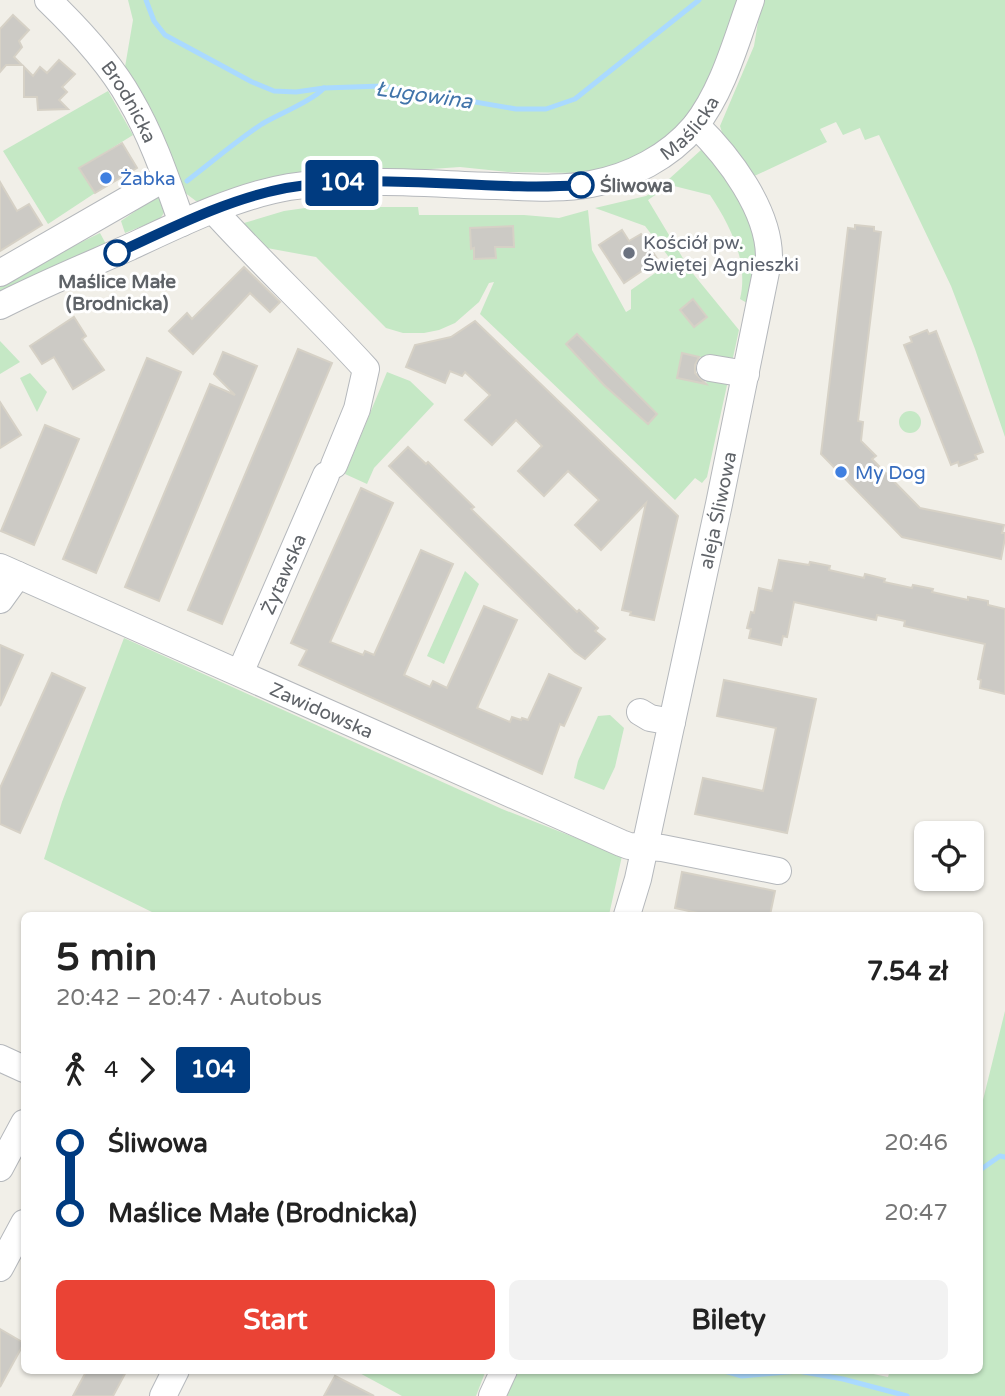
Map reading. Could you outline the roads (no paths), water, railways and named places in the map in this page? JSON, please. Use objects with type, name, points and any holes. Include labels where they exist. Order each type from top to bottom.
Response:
[{"type":"street","name":"Brodnicka","points":[[48,0],[81,34],[129,96],[153,146],[182,223]]},
{"type":"street","name":"Maślicka","points":[[0,306],[182,223],[263,193],[309,185],[587,185],[625,174],[659,158],[677,145],[696,125],[720,82],[749,6]]},
{"type":"street","name":"aleja Śliwowa","points":[[628,912],[645,847],[768,269],[767,236],[757,207],[715,145],[696,125]]},
{"type":"street","points":[[0,273],[165,178]]},
{"type":"street","name":"Żytawska","points":[[214,211],[265,267],[319,317],[366,369],[356,409],[240,673]]},
{"type":"street","points":[[710,368],[746,374]]},
{"type":"street","points":[[0,600],[9,571]]},
{"type":"street","name":"Zawidowska","points":[[9,571],[629,846],[662,848],[778,871]]},
{"type":"street","points":[[640,712],[650,718],[672,722]]},
{"type":"street","points":[[0,1058],[21,1068]]},
{"type":"street","points":[[0,1168],[21,1129]]},
{"type":"street","points":[[0,1268],[21,1229]]},
{"type":"street","points":[[163,1396],[174,1374]]},
{"type":"street","points":[[492,1396],[502,1374]]},
{"type":"waterway","name":"Ługowina","points":[[146,0],[154,21],[165,35],[274,91],[382,86],[516,109],[546,109],[575,99],[699,0]]},
{"type":"waterway","points":[[187,181],[262,124],[324,88]]},
{"type":"waterway","points":[[983,1168],[1000,1156],[1005,1157]]},
{"type":"waterway","points":[[735,1374],[764,1374]]},
{"type":"waterway","points":[[815,1374],[907,1396]]},
{"type":"place","name":"Żabka","points":[[106,178]]},
{"type":"place","name":"Śliwowa","points":[[581,185]]},
{"type":"place","name":"Maślice Małe (Brodnicka)","points":[[117,253]]},
{"type":"place","name":"Kościół pw. Świętej Agnieszki","points":[[629,253]]},
{"type":"place","name":"My Dog","points":[[841,472]]}]
